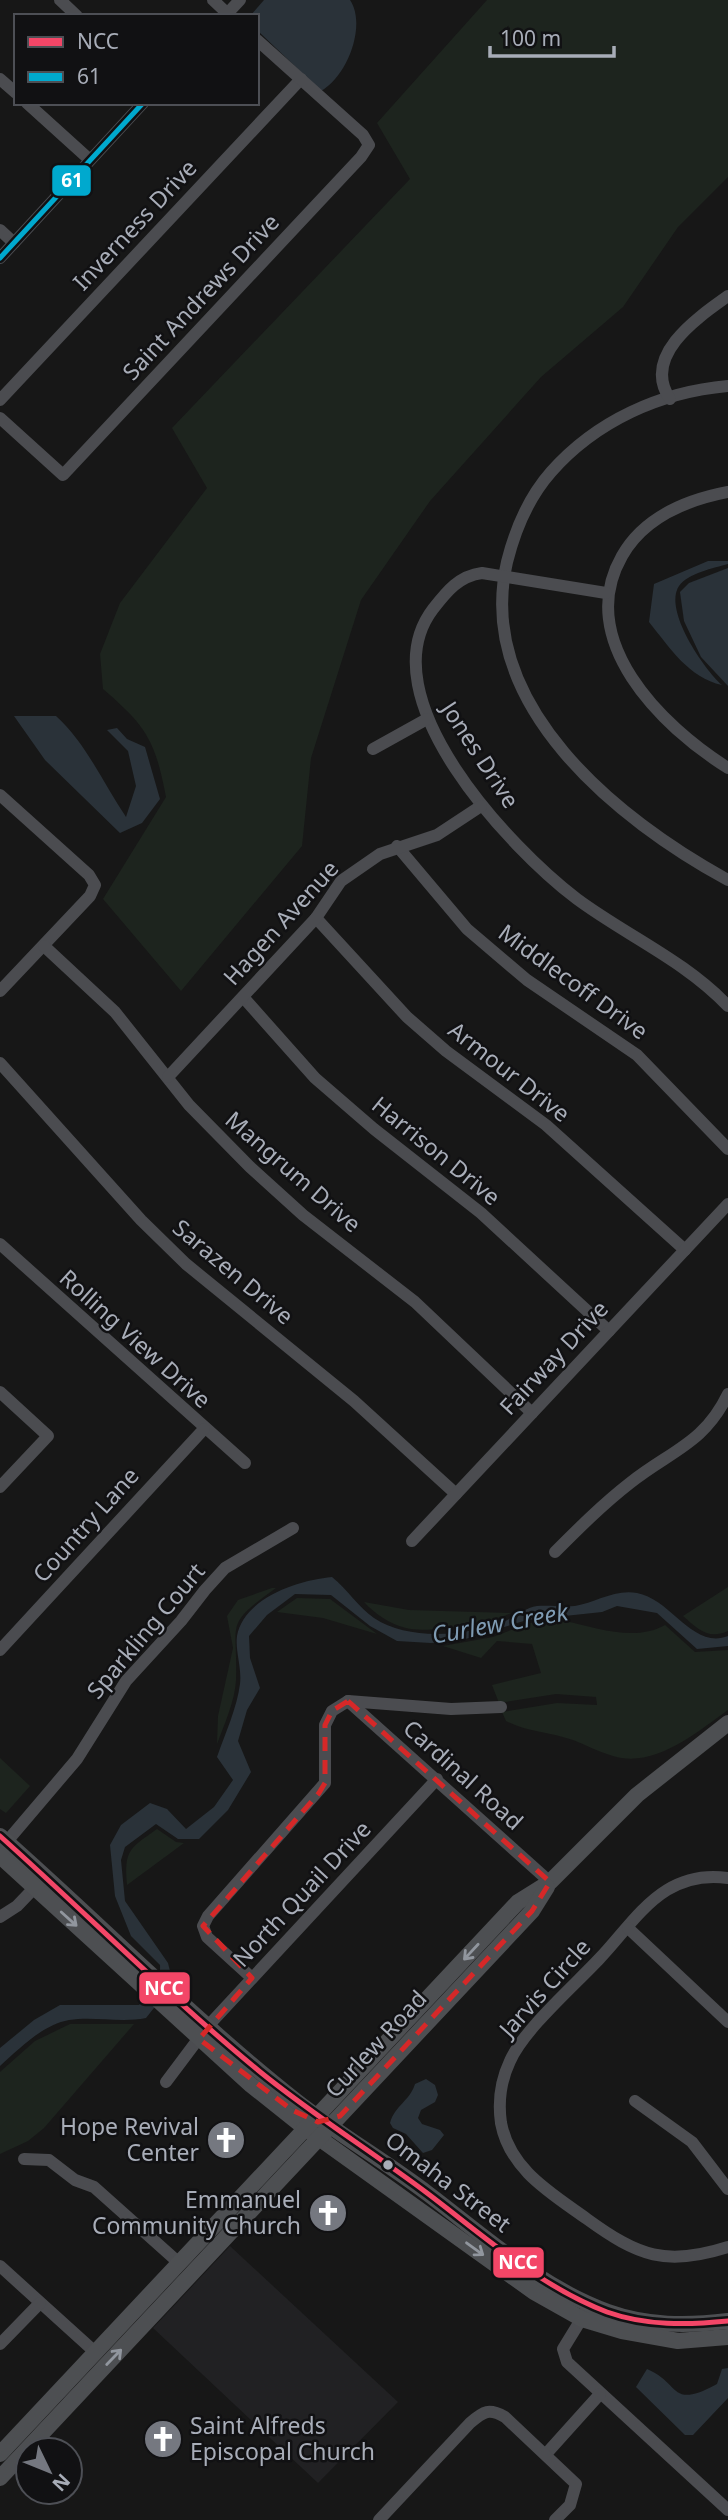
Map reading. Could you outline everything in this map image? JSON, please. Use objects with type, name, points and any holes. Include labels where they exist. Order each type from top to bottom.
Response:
[{"type":"main road","name":"Curlew Road","points":[[0,2477],[221,2245],[447,1977],[518,1902],[550,1882],[637,1795],[728,1723]]},
{"type":"main road","points":[[2,1846],[173,2015],[204,2032]]},
{"type":"main road","name":"Omaha Street","points":[[40,1882],[131,1954],[178,1997],[222,2059],[486,2239],[586,2312],[652,2323],[728,2321]]},
{"type":"main road","name":"Curlew Road","points":[[0,2454],[292,2140],[322,2126],[532,1911],[550,1882]]},
{"type":"main road","name":"Omaha Street","points":[[204,2032],[298,2103],[322,2126],[534,2292],[586,2312],[622,2331],[668,2340],[728,2337]]},
{"type":"main road","points":[[222,2059],[232,2078],[284,2121],[292,2140]]},
{"type":"main road","points":[[153,2316],[155,2300],[195,2255],[197,2241]]},
{"type":"main road","points":[[41,2433],[46,2418],[90,2369],[95,2352]]},
{"type":"street","points":[[60,0],[75,14]]},
{"type":"street","points":[[213,0],[226,14]]},
{"type":"street","points":[[228,14],[240,0]]},
{"type":"street","points":[[259,42],[301,79]]},
{"type":"street","points":[[0,79],[14,91]]},
{"type":"street","name":"Saint Andrews Drive","points":[[0,418],[63,475],[361,157],[369,145],[363,135],[301,79]]},
{"type":"street","name":"Inverness Drive","points":[[0,400],[301,79]]},
{"type":"street","points":[[29,105],[90,160]]},
{"type":"street","points":[[0,258],[141,105]]},
{"type":"street","points":[[0,230],[14,243]]},
{"type":"street","points":[[670,399],[662,387],[660,376],[667,354],[694,322],[728,296]]},
{"type":"street","points":[[728,386],[670,399],[619,416],[572,447],[544,480],[525,512],[511,546],[504,576],[502,613],[510,656],[530,701],[555,739],[588,778],[630,818],[662,842],[728,880]]},
{"type":"street","points":[[728,492],[663,514],[642,528],[618,562],[606,593],[610,632],[630,676],[677,729],[728,768]]},
{"type":"street","name":"Jones Drive","points":[[606,593],[482,573],[468,575],[444,594],[428,615],[421,632],[416,667],[428,719],[481,806],[562,887],[607,919],[691,970],[728,1006]]},
{"type":"street","points":[[373,749],[428,719]]},
{"type":"street","points":[[0,795],[89,875],[95,885],[90,896],[44,946],[1,987]]},
{"type":"street","name":"Hagen Avenue","points":[[168,1077],[316,918],[341,881],[397,846],[437,835],[481,806]]},
{"type":"street","name":"Middlecoff Drive","points":[[397,846],[467,929],[537,987],[637,1055],[728,1149]]},
{"type":"street","name":"Armour Drive","points":[[316,918],[407,1017],[446,1051],[546,1125],[685,1250]]},
{"type":"street","name":"Mangrum Drive","points":[[44,946],[115,1012],[189,1105],[250,1167],[303,1215],[415,1302],[532,1413]]},
{"type":"street","name":"Harrison Drive","points":[[243,997],[315,1079],[481,1213],[609,1331]]},
{"type":"street","name":"Sarazen Drive","points":[[0,1063],[141,1220],[186,1264],[354,1401],[456,1494]]},
{"type":"street","name":"Fairway Drive","points":[[412,1541],[728,1204]]},
{"type":"street","name":"Rolling View Drive","points":[[0,1244],[244,1462]]},
{"type":"street","points":[[0,1392],[47,1436],[0,1487]]},
{"type":"street","points":[[555,1552],[631,1482],[694,1441],[715,1418],[728,1394]]},
{"type":"street","name":"Country Lane","points":[[0,1650],[204,1429]]},
{"type":"street","name":"Sparkling Court","points":[[2,1846],[77,1759],[126,1681],[168,1636],[205,1590],[225,1569],[293,1528]]},
{"type":"street","points":[[252,1978],[208,1937],[203,1926],[208,1916],[319,1793],[325,1783],[325,1725],[332,1711],[348,1701],[432,1708],[501,1707]]},
{"type":"street","name":"Cardinal Road","points":[[348,1701],[550,1882]]},
{"type":"street","name":"North Quail Drive","points":[[166,2082],[204,2032],[252,1978],[437,1779]]},
{"type":"street","name":"Jarvis Circle","points":[[728,1878],[692,1879],[668,1889],[628,1928],[521,2043],[510,2059],[502,2081],[500,2105],[506,2140],[524,2171],[613,2238],[641,2254],[659,2258],[700,2256],[728,2247]]},
{"type":"street","points":[[0,1917],[17,1906],[40,1882]]},
{"type":"street","points":[[628,1928],[728,2022]]},
{"type":"street","points":[[635,2101],[692,2142],[728,2189]]},
{"type":"street","points":[[24,2159],[49,2160],[75,2180],[94,2187],[178,2262]]},
{"type":"street","points":[[0,2266],[95,2352]]},
{"type":"street","points":[[0,2344],[40,2303]]},
{"type":"street","points":[[586,2312],[563,2349],[567,2362],[728,2510]]},
{"type":"street","points":[[545,2454],[600,2394]]},
{"type":"street","points":[[379,2520],[484,2411],[492,2410],[505,2417],[576,2484],[570,2505],[555,2520]]},
{"type":"highlighted area","points":[[348,1701],[550,1882],[532,1911],[340,2116],[318,2122],[292,2110],[199,2039],[252,1978],[203,1926],[319,1793],[325,1783],[325,1725],[332,1711]]},
{"type":"shaded area","points":[[487,0],[728,0],[728,177],[678,227],[623,307],[541,377],[430,501],[361,600],[311,758],[302,846],[181,991],[103,899],[166,797],[158,761],[147,736],[130,714],[103,689],[100,654],[120,603],[207,488],[172,428],[410,179],[377,123]]},
{"type":"shaded area","points":[[728,1587],[728,1631],[709,1634],[683,1616]]},
{"type":"shaded area","points":[[276,1588],[248,1610],[237,1626],[235,1688],[217,1744],[218,1716],[233,1648],[227,1616],[238,1600]]},
{"type":"shaded area","points":[[297,1598],[330,1599],[377,1634],[323,1618],[277,1612]]},
{"type":"shaded area","points":[[364,1602],[409,1610],[511,1613],[489,1620],[428,1630],[400,1626],[378,1614]]},
{"type":"shaded area","points":[[565,1621],[629,1633],[641,1633],[665,1625],[695,1652],[728,1650],[728,1710],[689,1738],[659,1753],[628,1759],[613,1756],[573,1740],[506,1721],[502,1712],[557,1703],[597,1705],[596,1697],[556,1694],[499,1703],[492,1685],[541,1673],[532,1644],[497,1641],[481,1658],[443,1646],[493,1637],[529,1623]]},
{"type":"shaded area","points":[[0,1758],[30,1786],[6,1813],[0,1809]]},
{"type":"shaded area","points":[[157,1829],[176,1842],[184,1843],[127,1885],[126,1864],[130,1851]]},
{"type":"shaded area","points":[[70,2024],[134,2024],[44,2128],[28,2141],[0,2154],[0,2072],[35,2041]]},
{"type":"shaded area","points":[[230,2246],[398,2402],[318,2483],[153,2328]]},
{"type":"water","points":[[264,0],[350,0],[356,23],[352,50],[339,74],[321,91],[259,32],[259,14],[252,14]]},
{"type":"water","points":[[708,561],[728,561],[728,564],[683,581],[676,596],[676,609],[696,653],[722,685],[690,669],[649,622],[654,584]]},
{"type":"water","points":[[728,568],[728,686],[701,657],[684,621],[680,592],[689,583]]},
{"type":"water","points":[[14,716],[56,716],[76,738],[126,817],[136,786],[128,751],[107,730],[117,728],[127,739],[145,747],[160,799],[142,823],[120,833],[45,760]]},
{"type":"water","name":"Curlew Creek","points":[[332,1577],[374,1618],[403,1630],[420,1633],[472,1631],[503,1622],[533,1607],[575,1606],[629,1592],[649,1597],[661,1604],[704,1636],[728,1636],[728,1646],[697,1649],[657,1613],[617,1606],[602,1612],[527,1620],[459,1641],[397,1641],[370,1626],[331,1595],[295,1594],[267,1615],[249,1636],[250,1658],[260,1688],[247,1710],[238,1741],[251,1772],[228,1810],[199,1839],[178,1839],[156,1824],[125,1847],[121,1860],[125,1901],[168,1963],[172,1979],[165,1994],[146,2018],[78,2019],[59,2023],[32,2038],[0,2066],[0,2048],[34,2020],[60,2005],[139,2005],[154,1987],[159,1977],[160,1965],[131,1936],[115,1896],[110,1845],[121,1825],[150,1803],[167,1809],[186,1829],[214,1807],[233,1780],[217,1757],[234,1712],[238,1693],[240,1678],[237,1636],[242,1622],[250,1611],[275,1593],[305,1582]]},
{"type":"water","points":[[426,2079],[435,2085],[438,2095],[435,2102],[421,2110],[418,2118],[422,2124],[440,2130],[444,2135],[432,2150],[423,2153],[406,2134],[393,2128],[390,2123],[415,2084]]},
{"type":"water","points":[[728,2368],[728,2398],[693,2435],[685,2435],[636,2387],[647,2369],[677,2392],[691,2395],[717,2384],[722,2369]]},
{"type":"transit line","name":"61","points":[[0,258],[141,105]]},
{"type":"transit line","name":"NCC","points":[[0,1836],[160,1985],[259,2071],[535,2274],[582,2301],[622,2317],[667,2323],[728,2321]]},
{"type":"place","name":"Hope Revival Center","points":[[226,2140]]},
{"type":"place","name":"Emmanuel Community Church","points":[[328,2213]]},
{"type":"place","name":"Saint Alfreds Episcopal Church","points":[[163,2439]]}]
